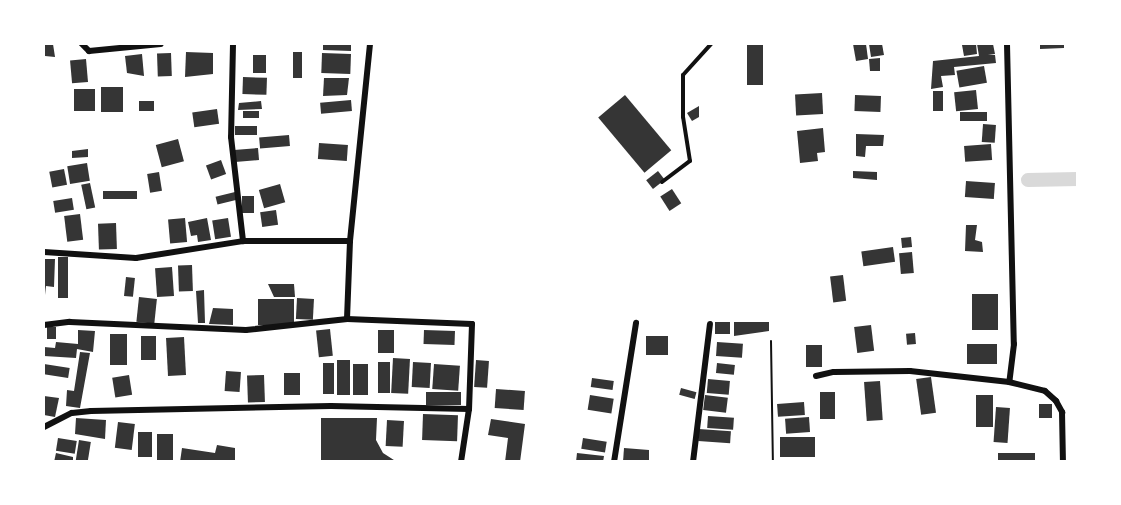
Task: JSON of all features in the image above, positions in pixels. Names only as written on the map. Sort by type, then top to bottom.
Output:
[{"type":"street","points":[[82,44],[89,51],[161,44]]},
{"type":"street","points":[[233,44],[231,137],[243,242]]},
{"type":"street","points":[[348,320],[350,241],[370,44]]},
{"type":"street","points":[[1007,44],[1014,344],[1009,382]]},
{"type":"street","points":[[44,252],[136,258],[243,242],[350,241]]},
{"type":"street","points":[[44,325],[70,322],[246,330],[348,320],[472,324],[469,409],[461,462]]},
{"type":"street","points":[[614,462],[636,323]]},
{"type":"street","points":[[693,462],[710,324]]},
{"type":"street","points":[[816,376],[834,372],[910,371],[1009,382],[1045,391],[1056,401],[1062,412],[1063,462]]},
{"type":"street","points":[[44,427],[72,413],[91,411],[331,406],[469,409]]},
{"type":"lane","points":[[662,182],[690,161],[683,117],[683,75],[711,44]]},
{"type":"path","points":[[771,341],[773,462]]},
{"type":"building","points":[[44,44],[53,44],[55,57],[45,56]]},
{"type":"building","points":[[323,44],[351,44],[351,51],[323,50]]},
{"type":"building","points":[[747,44],[763,44],[763,85],[747,85]]},
{"type":"building","points":[[853,44],[866,44],[868,59],[856,61]]},
{"type":"building","points":[[869,44],[882,44],[884,55],[871,57]]},
{"type":"building","points":[[976,44],[977,54],[964,56],[962,45]]},
{"type":"building","points":[[977,44],[993,44],[995,54],[988,55],[995,55],[996,63],[954,67],[955,75],[941,76],[943,87],[931,89],[933,61],[979,56]]},
{"type":"building","points":[[1040,44],[1064,44],[1064,48],[1040,49]]},
{"type":"building","points":[[186,52],[213,53],[213,74],[185,77]]},
{"type":"building","points":[[293,52],[302,52],[302,78],[293,78]]},
{"type":"building","points":[[157,53],[171,53],[172,76],[158,76]]},
{"type":"building","points":[[322,53],[351,54],[350,74],[321,73]]},
{"type":"building","points":[[142,54],[144,76],[127,73],[125,56]]},
{"type":"building","points":[[253,55],[266,55],[266,73],[253,73]]},
{"type":"building","points":[[880,58],[880,71],[870,71],[869,59]]},
{"type":"building","points":[[86,59],[88,82],[72,83],[70,60]]},
{"type":"building","points":[[984,66],[987,83],[959,88],[956,71]]},
{"type":"building","points":[[243,77],[267,78],[266,95],[242,94]]},
{"type":"building","points":[[324,78],[349,78],[347,95],[323,96]]},
{"type":"building","points":[[101,87],[123,87],[123,112],[101,112]]},
{"type":"building","points":[[74,89],[95,89],[95,111],[74,111]]},
{"type":"building","points":[[976,90],[978,109],[956,111],[954,92]]},
{"type":"building","points":[[933,91],[943,91],[943,111],[933,111]]},
{"type":"building","points":[[822,93],[823,114],[796,115],[795,94]]},
{"type":"building","points":[[625,95],[671,150],[644,173],[598,117]]},
{"type":"building","points":[[855,95],[881,96],[880,112],[854,111]]},
{"type":"building","points":[[351,100],[352,111],[321,114],[320,103]]},
{"type":"building","points":[[139,101],[154,101],[154,111],[139,111]]},
{"type":"building","points":[[261,101],[262,109],[238,110],[239,103]]},
{"type":"building","points":[[699,106],[699,117],[692,121],[687,113]]},
{"type":"building","points":[[217,109],[219,124],[194,127],[192,112]]},
{"type":"building","points":[[243,111],[259,111],[259,118],[243,118]]},
{"type":"building","points":[[960,112],[987,112],[987,121],[960,121]]},
{"type":"building","points":[[983,124],[996,125],[995,143],[982,142]]},
{"type":"building","points":[[235,126],[257,126],[257,135],[235,135]]},
{"type":"building","points":[[823,128],[825,152],[817,153],[818,161],[800,163],[797,131]]},
{"type":"building","points":[[856,134],[884,135],[883,146],[866,146],[865,157],[856,156]]},
{"type":"building","points":[[289,135],[290,146],[260,149],[259,138]]},
{"type":"building","points":[[178,139],[184,161],[162,167],[156,145]]},
{"type":"building","points":[[319,143],[348,145],[347,161],[318,159]]},
{"type":"building","points":[[991,144],[992,160],[965,162],[964,146]]},
{"type":"building","points":[[258,148],[259,160],[235,162],[234,150]]},
{"type":"building","points":[[88,149],[88,157],[72,158],[72,151]]},
{"type":"building","points":[[221,160],[226,174],[211,180],[206,165]]},
{"type":"building","points":[[87,163],[90,181],[70,184],[67,166]]},
{"type":"building","points":[[64,169],[67,185],[52,188],[49,172]]},
{"type":"building","points":[[658,171],[665,180],[653,189],[646,180]]},
{"type":"building","points":[[853,171],[877,172],[877,180],[853,178]]},
{"type":"building","points":[[159,172],[162,191],[150,193],[147,174]]},
{"type":"building","points":[[966,181],[995,183],[994,199],[965,197]]},
{"type":"building","points":[[90,183],[95,207],[86,209],[81,185]]},
{"type":"building","points":[[280,184],[285,202],[264,208],[259,190]]},
{"type":"building","points":[[672,189],[681,203],[670,211],[660,197]]},
{"type":"building","points":[[103,191],[137,191],[137,199],[103,199]]},
{"type":"building","points":[[235,192],[237,200],[218,205],[216,197]]},
{"type":"building","points":[[242,196],[254,196],[254,213],[242,213]]},
{"type":"building","points":[[72,198],[74,210],[55,213],[53,201]]},
{"type":"building","points":[[276,210],[278,225],[262,227],[260,212]]},
{"type":"building","points":[[80,214],[83,240],[67,242],[64,216]]},
{"type":"building","points":[[185,218],[187,242],[170,243],[168,219]]},
{"type":"building","points":[[207,218],[211,240],[198,242],[197,235],[191,236],[188,222]]},
{"type":"building","points":[[228,218],[231,237],[215,239],[212,221]]},
{"type":"building","points":[[116,223],[117,249],[99,250],[98,224]]},
{"type":"building","points":[[966,225],[977,225],[975,240],[982,242],[983,252],[965,251]]},
{"type":"building","points":[[911,237],[912,247],[902,248],[901,238]]},
{"type":"building","points":[[893,247],[895,262],[863,266],[861,251]]},
{"type":"building","points":[[912,252],[914,273],[901,274],[899,253]]},
{"type":"building","points":[[58,257],[68,257],[68,298],[58,298]]},
{"type":"building","points":[[44,259],[55,259],[54,287],[46,286],[45,295]]},
{"type":"building","points":[[178,265],[192,265],[193,291],[179,291]]},
{"type":"building","points":[[172,267],[174,296],[157,297],[155,268]]},
{"type":"building","points":[[843,275],[846,301],[833,302],[830,277]]},
{"type":"building","points":[[126,277],[135,278],[133,297],[124,296]]},
{"type":"building","points":[[268,284],[294,284],[295,297],[274,297]]},
{"type":"building","points":[[204,290],[205,323],[198,323],[196,291]]},
{"type":"building","points":[[972,294],[998,294],[998,330],[972,330]]},
{"type":"building","points":[[139,297],[157,299],[154,324],[136,322]]},
{"type":"building","points":[[297,298],[314,299],[313,320],[296,319]]},
{"type":"building","points":[[258,299],[294,299],[294,325],[258,325]]},
{"type":"building","points":[[213,308],[233,309],[233,325],[209,324]]},
{"type":"building","points":[[715,322],[730,322],[730,334],[715,334]]},
{"type":"building","points":[[734,322],[769,322],[769,331],[734,336]]},
{"type":"building","points":[[871,325],[874,351],[857,353],[854,327]]},
{"type":"building","points":[[47,327],[56,327],[56,339],[47,339]]},
{"type":"building","points":[[330,329],[333,356],[319,357],[316,330]]},
{"type":"building","points":[[78,330],[95,331],[93,352],[77,349],[76,358],[44,356],[44,347],[55,348],[56,342],[78,344]]},
{"type":"building","points":[[378,330],[394,330],[394,353],[378,353]]},
{"type":"building","points":[[424,330],[455,331],[454,345],[424,344]]},
{"type":"building","points":[[915,333],[916,344],[907,345],[906,334]]},
{"type":"building","points":[[110,334],[127,334],[127,365],[110,365]]},
{"type":"building","points":[[141,336],[156,336],[156,360],[141,360]]},
{"type":"building","points":[[646,336],[668,336],[668,355],[646,355]]},
{"type":"building","points":[[184,337],[186,375],[168,376],[166,338]]},
{"type":"building","points":[[717,342],[743,344],[742,358],[716,356]]},
{"type":"building","points":[[967,344],[997,344],[997,364],[967,364]]},
{"type":"building","points":[[806,345],[822,345],[822,367],[806,367]]},
{"type":"building","points":[[80,352],[90,353],[80,408],[66,406],[67,390],[74,391]]},
{"type":"building","points":[[393,358],[410,359],[408,394],[391,393]]},
{"type":"building","points":[[337,360],[350,360],[350,395],[337,395]]},
{"type":"building","points":[[476,360],[489,361],[487,388],[474,387]]},
{"type":"building","points":[[378,362],[390,362],[390,393],[378,393]]},
{"type":"building","points":[[413,362],[431,363],[430,388],[412,387]]},
{"type":"building","points":[[323,363],[334,363],[334,394],[323,394]]},
{"type":"building","points":[[717,363],[735,365],[734,375],[716,373]]},
{"type":"building","points":[[44,364],[70,368],[68,378],[44,374]]},
{"type":"building","points":[[353,364],[368,364],[368,395],[353,395]]},
{"type":"building","points":[[434,364],[460,366],[458,391],[432,389]]},
{"type":"building","points":[[226,371],[241,372],[240,392],[225,391]]},
{"type":"building","points":[[284,373],[300,373],[300,395],[284,395]]},
{"type":"building","points":[[129,375],[132,395],[115,397],[112,378]]},
{"type":"building","points":[[264,375],[265,402],[248,403],[247,376]]},
{"type":"building","points":[[931,377],[936,413],[921,415],[916,379]]},
{"type":"building","points":[[592,378],[614,381],[613,390],[591,387]]},
{"type":"building","points":[[708,379],[730,381],[729,395],[707,393]]},
{"type":"building","points":[[880,381],[883,420],[867,421],[864,382]]},
{"type":"building","points":[[681,388],[696,392],[695,399],[679,395]]},
{"type":"building","points":[[496,389],[525,391],[524,410],[495,408]]},
{"type":"building","points":[[426,392],[461,392],[461,405],[426,405]]},
{"type":"building","points":[[820,392],[835,392],[835,419],[820,419]]},
{"type":"building","points":[[590,395],[614,399],[611,414],[588,410]]},
{"type":"building","points":[[705,395],[728,398],[726,413],[703,410]]},
{"type":"building","points":[[976,395],[993,395],[993,427],[976,427]]},
{"type":"building","points":[[44,396],[59,398],[55,417],[44,415]]},
{"type":"building","points":[[804,402],[805,415],[778,417],[777,404]]},
{"type":"building","points":[[1039,404],[1052,404],[1052,418],[1039,418]]},
{"type":"building","points":[[996,407],[1010,408],[1008,443],[994,442]]},
{"type":"building","points":[[423,414],[458,415],[457,441],[422,440]]},
{"type":"building","points":[[708,416],[734,418],[733,430],[707,428]]},
{"type":"building","points":[[809,417],[810,432],[786,434],[785,419]]},
{"type":"building","points":[[76,418],[106,420],[105,439],[75,434]]},
{"type":"building","points":[[321,418],[377,418],[376,440],[383,453],[397,462],[321,461]]},
{"type":"building","points":[[491,419],[525,424],[520,462],[505,462],[508,438],[488,435]]},
{"type":"building","points":[[387,420],[404,421],[403,447],[386,446]]},
{"type":"building","points":[[118,422],[135,424],[132,450],[115,448]]},
{"type":"building","points":[[699,429],[731,431],[730,443],[698,441]]},
{"type":"building","points":[[138,432],[152,432],[152,457],[138,457]]},
{"type":"building","points":[[157,434],[173,434],[173,462],[157,462]]},
{"type":"building","points":[[780,437],[815,437],[815,457],[780,457]]},
{"type":"building","points":[[58,438],[77,441],[75,454],[56,451]]},
{"type":"building","points":[[583,438],[607,442],[605,453],[581,449]]},
{"type":"building","points":[[79,440],[91,442],[88,462],[76,461]]},
{"type":"building","points":[[217,445],[235,448],[235,462],[180,462],[182,448],[215,453]]},
{"type":"building","points":[[624,448],[649,450],[649,462],[623,462]]},
{"type":"building","points":[[56,453],[73,457],[73,462],[54,462]]},
{"type":"building","points":[[577,453],[604,456],[603,462],[576,462]]},
{"type":"building","points":[[998,453],[1035,453],[1035,462],[998,462]]},
{"type":"waterway","points":[[1028,180],[1078,179]]}]
